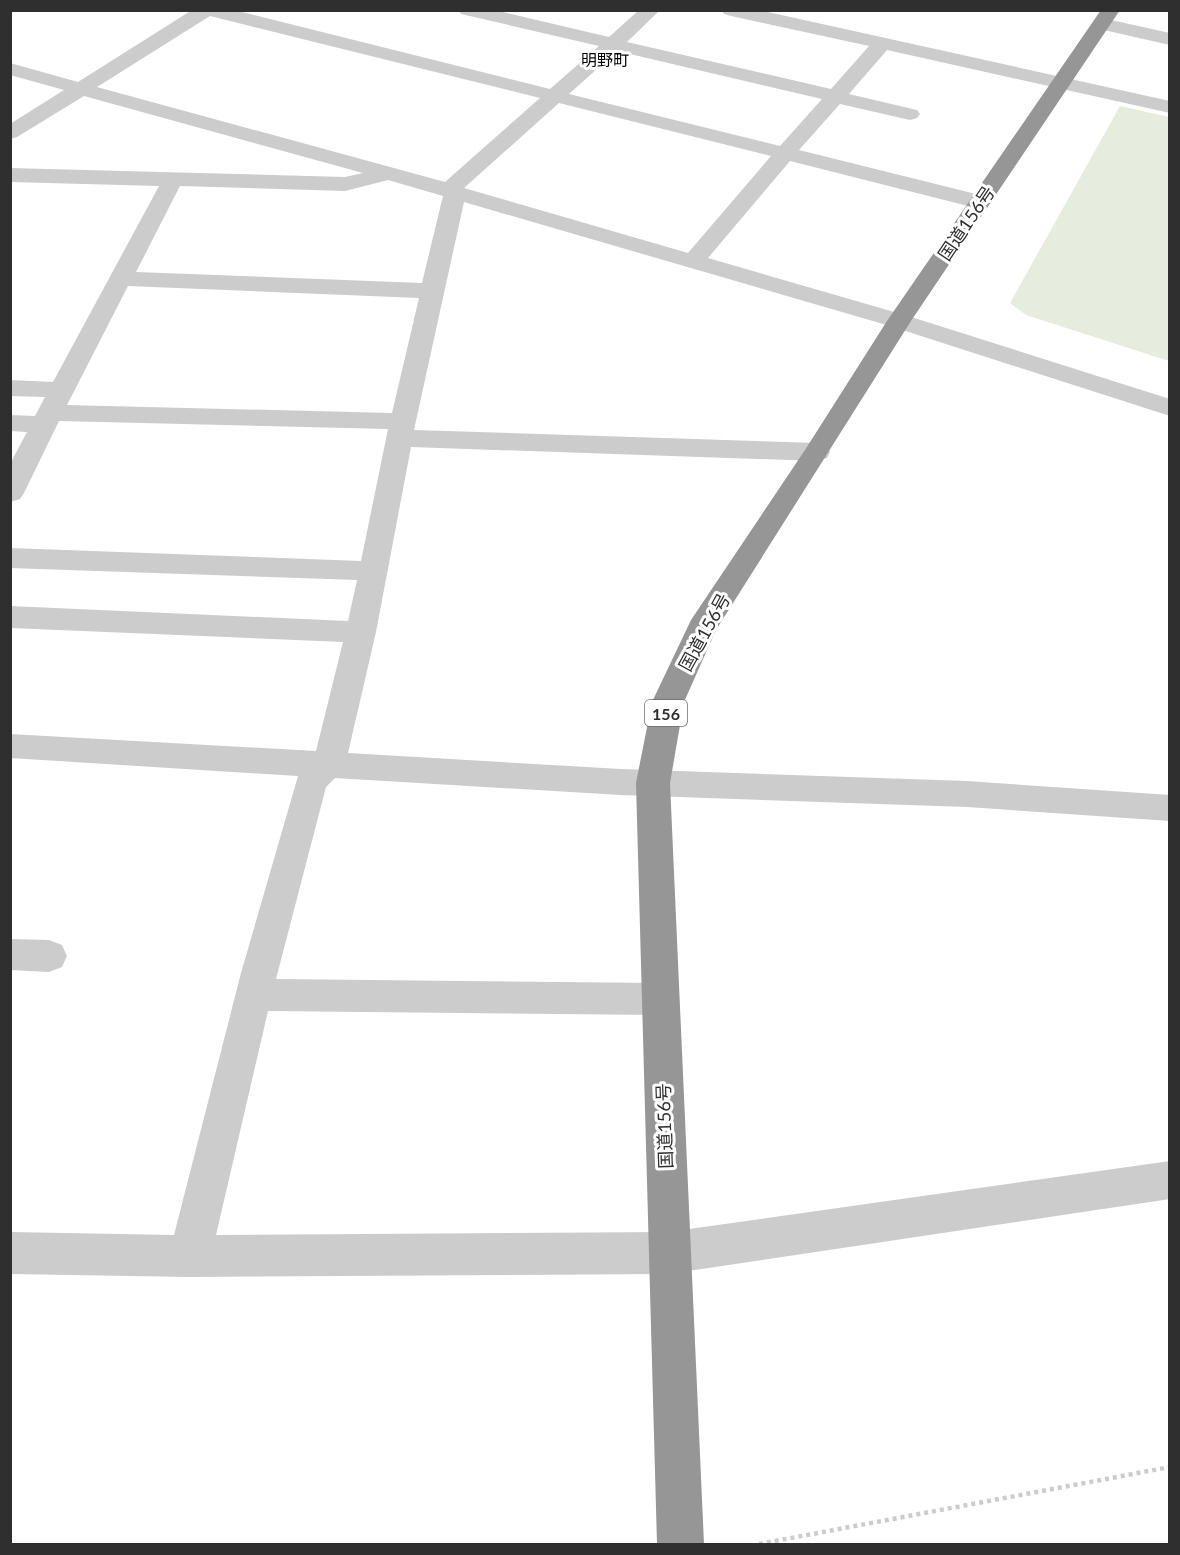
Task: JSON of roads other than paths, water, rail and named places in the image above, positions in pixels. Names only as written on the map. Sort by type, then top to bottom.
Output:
[{"type":"highway","name":"国道156号","points":[[680,1545],[652,783],[668,702],[702,628],[899,321],[1106,17]]},
{"type":"street","points":[[10,133],[208,10],[980,202]]},
{"type":"street","points":[[468,10],[910,114]]},
{"type":"street","points":[[190,1256],[254,995],[310,782],[329,763],[362,632],[451,192],[651,10]]},
{"type":"street","points":[[731,10],[1170,106]]},
{"type":"street","points":[[1106,17],[1170,39]]},
{"type":"street","points":[[693,262],[784,154],[882,44]]},
{"type":"street","points":[[10,69],[388,173],[899,321],[1170,408]]},
{"type":"street","points":[[10,175],[345,184],[388,173]]},
{"type":"street","points":[[10,493],[173,179]]},
{"type":"street","points":[[120,279],[432,291]]},
{"type":"street","points":[[10,388],[52,409]]},
{"type":"street","points":[[10,423],[52,409],[817,452]]},
{"type":"street","points":[[10,558],[374,572]]},
{"type":"street","points":[[10,617],[362,632]]},
{"type":"street","points":[[10,746],[652,783],[967,794],[1170,808]]},
{"type":"street","points":[[10,954],[49,956]]},
{"type":"street","points":[[254,995],[659,999]]},
{"type":"street","points":[[10,1253],[190,1256],[668,1253],[1170,1180]]},
{"type":"district","name":"明野町","points":[[605,59]]}]
